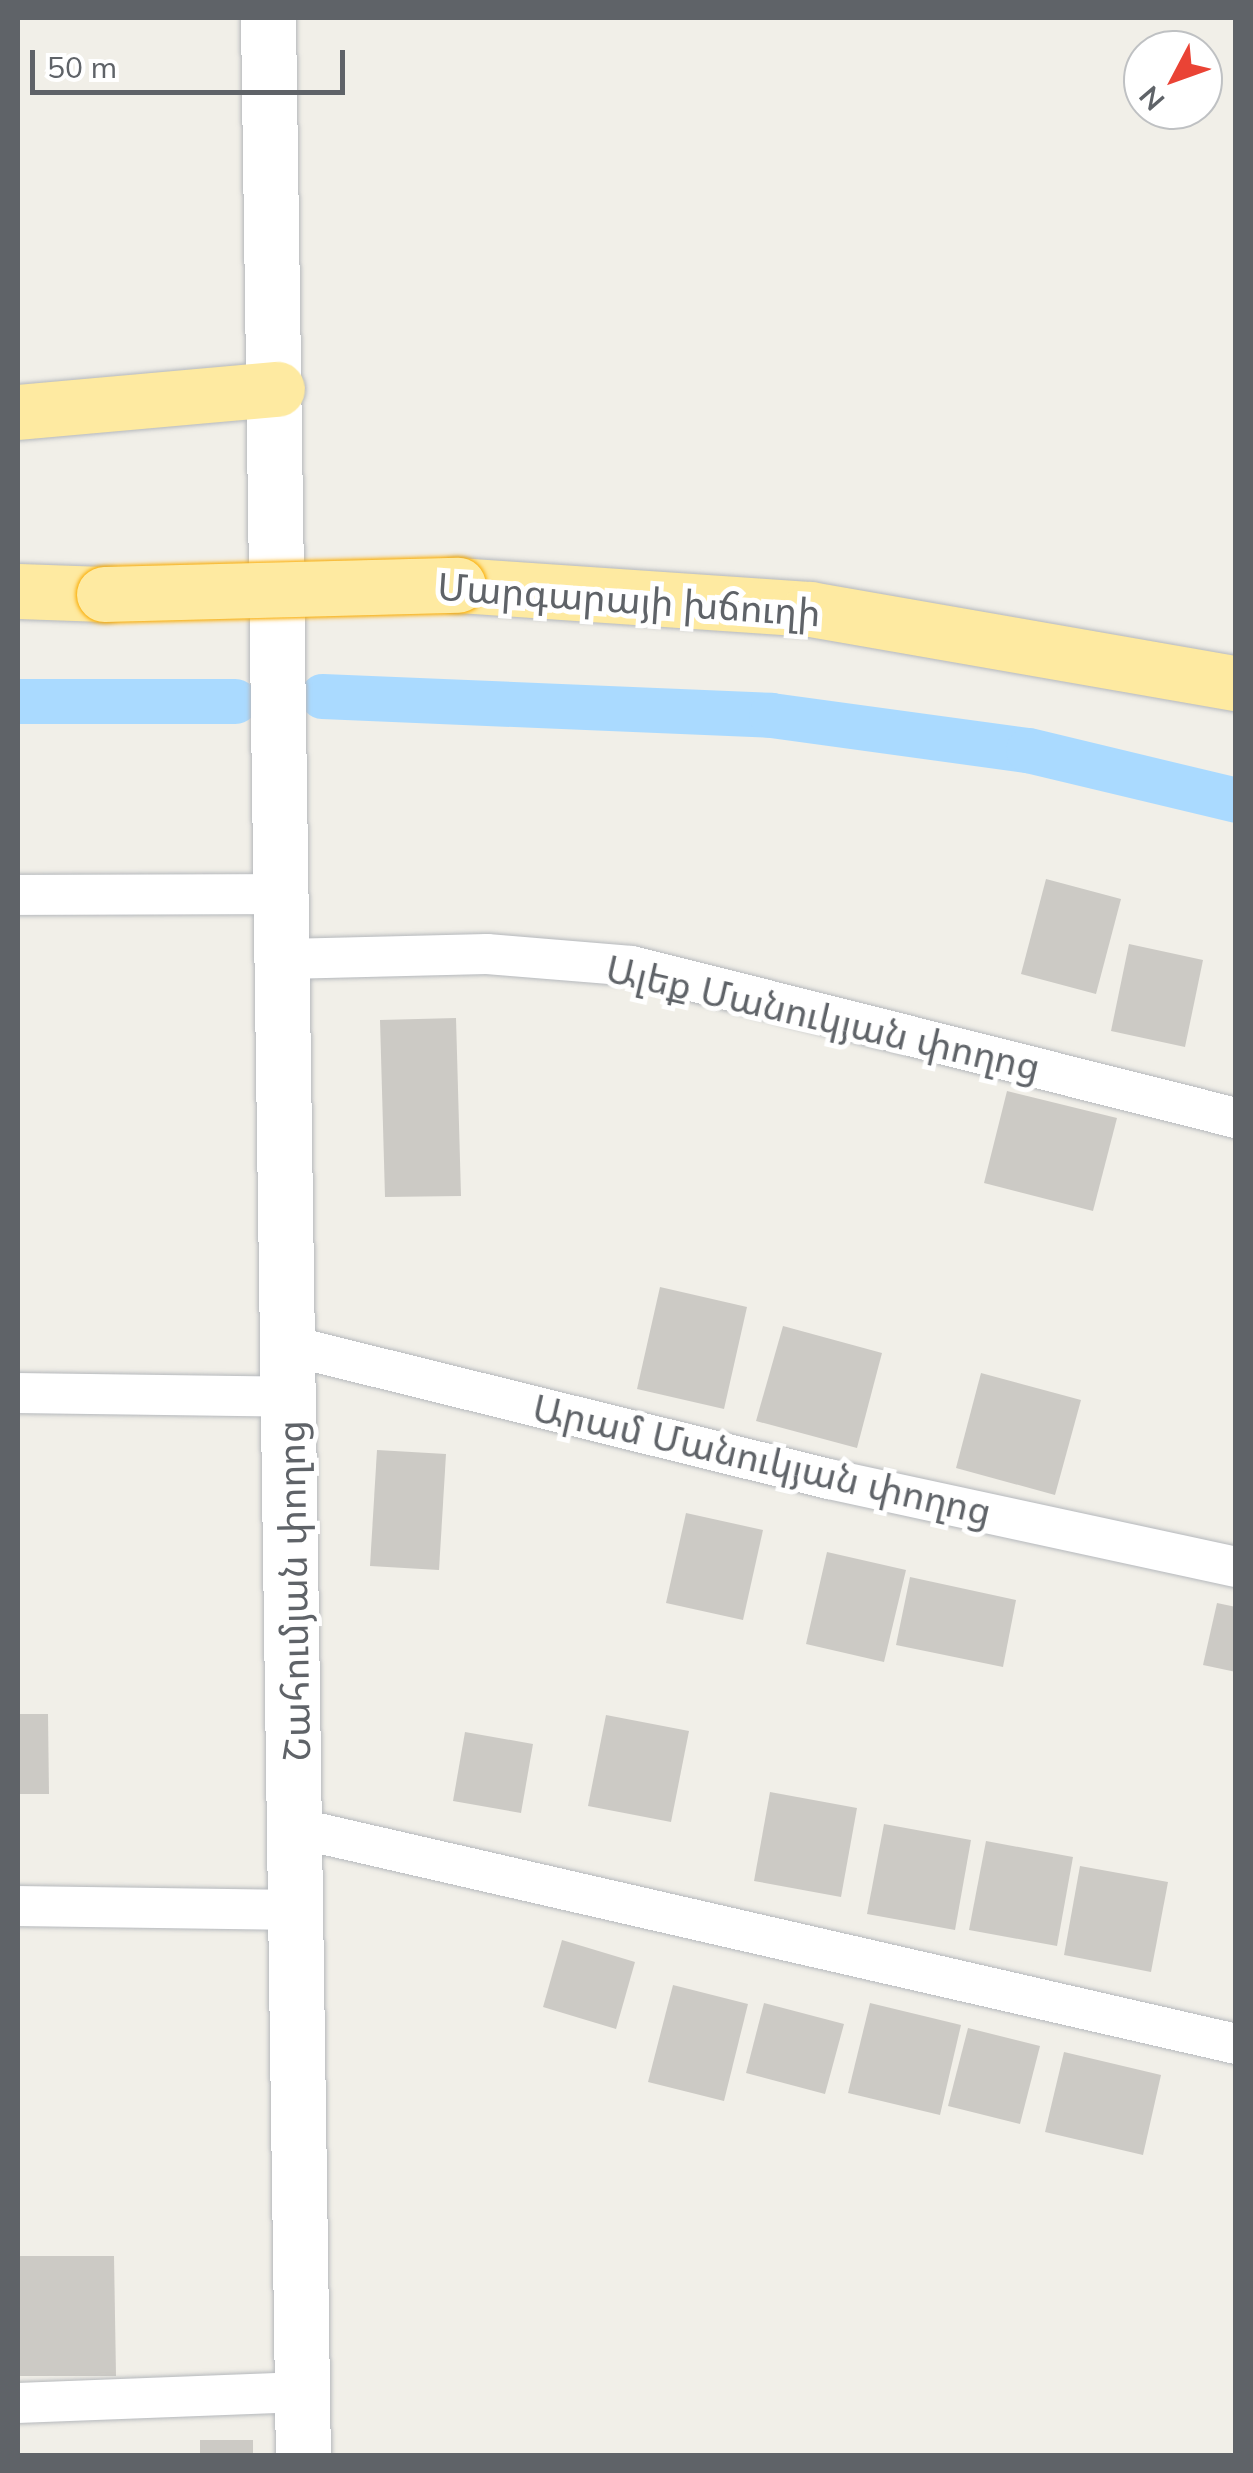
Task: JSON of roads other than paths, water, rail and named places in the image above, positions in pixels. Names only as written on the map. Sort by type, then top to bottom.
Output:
[{"type":"highway","points":[[18,412],[277,390]]},
{"type":"highway","name":"Մարգարայի խճուղի","points":[[18,591],[104,594],[458,584],[810,609],[1236,683]]},
{"type":"main road","name":"Շահումյան փողոց","points":[[268,18],[277,390],[303,2456]]},
{"type":"street","points":[[18,895],[284,894]]},
{"type":"street","name":"Ալեք Մանուկյան փողոց","points":[[285,960],[487,954],[632,966],[1236,1118]]},
{"type":"street","name":"Արամ Մանուկյան փողոց","points":[[18,1393],[291,1371],[829,1479],[1236,1567]]},
{"type":"street","points":[[296,1828],[1236,2044]]},
{"type":"street","points":[[18,1906],[297,1910]]},
{"type":"street","points":[[18,2402],[302,2392]]},
{"type":"waterway","points":[[322,696],[771,715],[1028,750],[1236,800]]},
{"type":"waterway","points":[[18,701],[235,701]]}]
